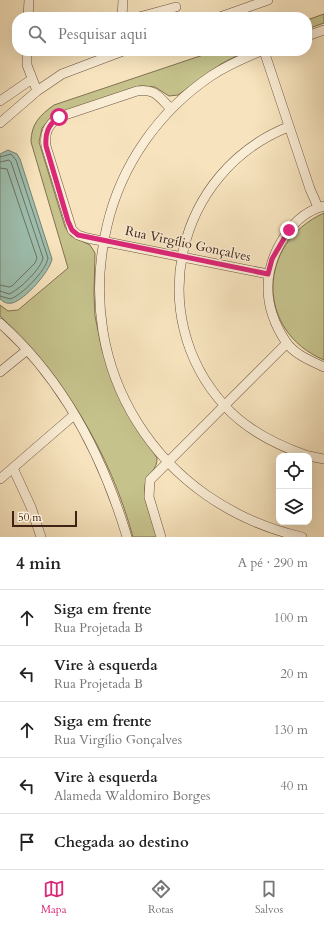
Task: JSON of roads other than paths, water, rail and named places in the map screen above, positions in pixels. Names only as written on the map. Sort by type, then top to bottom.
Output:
[{"type":"street","points":[[28,12],[29,0]]},
{"type":"street","points":[[122,12],[123,0]]},
{"type":"street","points":[[234,12],[268,0]]},
{"type":"street","points":[[158,12],[176,7]]},
{"type":"street","points":[[312,34],[324,30]]},
{"type":"street","points":[[27,56],[27,65],[37,91]]},
{"type":"street","points":[[0,123],[37,91],[62,74],[109,56]]},
{"type":"street","points":[[250,56],[237,61],[212,76],[171,109],[153,129],[135,155],[120,183],[111,209],[104,240],[99,267],[99,298],[102,330],[109,361],[131,412],[146,436],[166,461],[194,486],[222,506],[250,521],[283,533],[302,537]]},
{"type":"street","points":[[264,56],[288,127],[321,207],[302,216],[289,230],[272,259],[268,274],[267,292],[275,323],[287,343],[306,359],[324,366]]},
{"type":"street","points":[[0,101],[32,79]]},
{"type":"street","name":"Rua Virgílio Gonçalves","points":[[171,109],[154,92],[146,90],[137,91],[59,117],[52,122],[47,129],[45,138],[46,146],[72,230],[78,235],[268,274]]},
{"type":"street","points":[[288,127],[272,133],[233,160],[215,180],[198,206],[187,233],[183,256],[180,305],[184,332],[196,363],[205,380],[224,405],[242,422],[261,435],[283,447],[300,453]]},
{"type":"street","points":[[0,323],[27,350],[74,415],[103,468],[115,496],[128,537]]},
{"type":"street","points":[[161,537],[149,497],[148,487],[150,480],[166,461],[287,343]]},
{"type":"street","points":[[0,372],[27,350]]},
{"type":"street","points":[[0,479],[74,415]]},
{"type":"street","points":[[312,456],[324,458]]},
{"type":"street","points":[[13,468],[31,507],[41,537]]},
{"type":"water","points":[[8,150],[17,154],[20,159],[52,259],[47,271],[30,291],[12,303],[5,302],[0,299],[0,154]]}]
